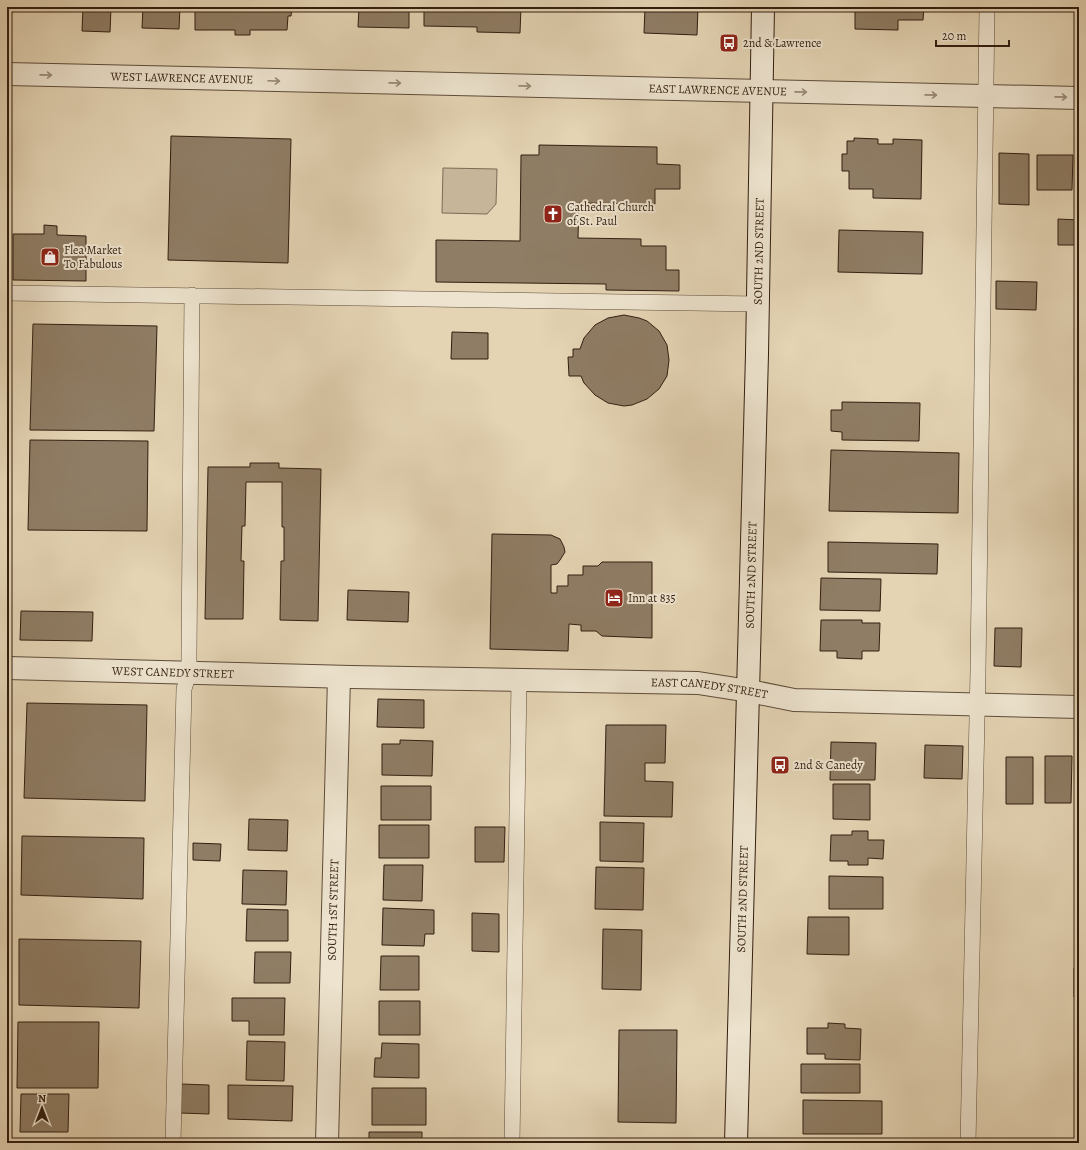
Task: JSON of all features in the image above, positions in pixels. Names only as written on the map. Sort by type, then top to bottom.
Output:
[{"type":"street","name":"SOUTH 2ND STREET","points":[[736,1143],[749,691],[763,7]]},
{"type":"street","name":"WEST LAWRENCE AVENUE","points":[[7,74],[356,83]]},
{"type":"street","name":"EAST LAWRENCE AVENUE","points":[[356,83],[1079,98]]},
{"type":"street","name":"WEST CANEDY STREET","points":[[7,668],[339,676]]},
{"type":"street","name":"EAST CANEDY STREET","points":[[339,676],[698,683],[794,700],[1079,707]]},
{"type":"street","name":"SOUTH 1ST STREET","points":[[327,1143],[339,676]]},
{"type":"lane","points":[[968,1143],[977,704],[987,7]]},
{"type":"lane","points":[[7,293],[758,304]]},
{"type":"lane","points":[[173,1143],[184,696],[188,673],[192,296]]},
{"type":"lane","points":[[512,1143],[519,680]]},
{"type":"shaded area","points":[[443,168],[497,169],[496,204],[487,214],[442,213]]},
{"type":"building","points":[[83,7],[111,7],[110,32],[82,31]]},
{"type":"building","points":[[143,7],[180,7],[179,29],[142,28]]},
{"type":"building","points":[[195,7],[292,7],[291,16],[288,16],[287,30],[250,30],[250,35],[235,35],[235,30],[195,30]]},
{"type":"building","points":[[359,7],[409,7],[409,28],[358,27]]},
{"type":"building","points":[[424,7],[521,7],[520,33],[477,32],[477,27],[424,26]]},
{"type":"building","points":[[645,7],[698,7],[697,35],[644,33]]},
{"type":"building","points":[[841,7],[924,7],[923,20],[898,20],[898,30],[855,29],[855,9],[841,9]]},
{"type":"building","points":[[171,136],[291,139],[288,263],[168,260]]},
{"type":"building","points":[[854,138],[878,139],[878,144],[893,144],[893,139],[922,140],[921,199],[873,198],[873,189],[849,189],[849,171],[842,171],[842,154],[847,154],[847,141],[854,141]]},
{"type":"building","points":[[539,145],[657,147],[657,164],[680,165],[680,189],[655,189],[655,204],[579,203],[578,238],[641,239],[641,246],[666,246],[666,270],[679,270],[679,291],[606,290],[606,284],[436,282],[436,240],[520,241],[521,155],[539,155]]},
{"type":"building","points":[[999,153],[1029,154],[1029,205],[999,204]]},
{"type":"building","points":[[1037,155],[1073,155],[1072,190],[1037,190]]},
{"type":"building","points":[[1058,219],[1079,220],[1079,245],[1058,245]]},
{"type":"building","points":[[44,225],[57,226],[57,235],[86,236],[86,281],[13,280],[13,234],[44,234]]},
{"type":"building","points":[[839,230],[923,232],[922,274],[838,272]]},
{"type":"building","points":[[996,281],[1037,282],[1036,310],[996,309]]},
{"type":"building","points":[[624,315],[647,321],[659,331],[667,345],[669,360],[667,376],[659,389],[647,399],[632,405],[624,406],[608,403],[595,395],[584,383],[581,376],[569,376],[568,357],[573,357],[573,349],[580,349],[584,338],[595,325],[608,318]]},
{"type":"building","points":[[33,324],[157,326],[154,431],[30,430]]},
{"type":"building","points":[[452,332],[488,333],[488,359],[451,359]]},
{"type":"building","points":[[842,402],[920,403],[919,441],[842,440],[842,432],[831,431],[831,410],[842,410]]},
{"type":"building","points":[[30,440],[148,441],[147,531],[28,530]]},
{"type":"building","points":[[831,450],[959,453],[958,513],[829,511]]},
{"type":"building","points":[[250,463],[279,463],[279,468],[321,469],[318,621],[280,620],[281,561],[284,561],[282,482],[246,482],[245,526],[242,526],[241,561],[244,561],[243,619],[205,619],[208,467],[250,467]]},
{"type":"building","points":[[492,534],[551,535],[560,539],[565,552],[557,564],[551,565],[551,593],[557,593],[557,586],[568,586],[568,575],[583,575],[583,566],[598,566],[602,562],[652,562],[652,638],[602,636],[596,631],[581,631],[581,625],[569,624],[568,651],[490,649]]},
{"type":"building","points":[[828,542],[938,544],[937,574],[828,572]]},
{"type":"building","points":[[821,578],[881,579],[880,611],[820,610]]},
{"type":"building","points":[[348,590],[409,592],[408,622],[347,620]]},
{"type":"building","points":[[21,611],[93,612],[92,641],[20,640]]},
{"type":"building","points":[[821,620],[862,620],[862,623],[880,623],[879,651],[862,651],[862,659],[837,658],[837,651],[820,651]]},
{"type":"building","points":[[995,628],[1022,628],[1021,667],[994,666]]},
{"type":"building","points":[[378,699],[424,700],[424,728],[377,727]]},
{"type":"building","points":[[27,703],[147,705],[145,801],[24,798]]},
{"type":"building","points":[[606,725],[666,725],[665,763],[645,763],[645,781],[673,782],[672,817],[604,816]]},
{"type":"building","points":[[400,740],[433,741],[432,776],[382,775],[382,744],[400,744]]},
{"type":"building","points":[[831,742],[876,743],[875,780],[830,780]]},
{"type":"building","points":[[925,745],[963,746],[962,779],[924,778]]},
{"type":"building","points":[[1045,756],[1072,756],[1071,803],[1045,803]]},
{"type":"building","points":[[1006,757],[1033,757],[1033,804],[1006,804]]},
{"type":"building","points":[[833,784],[870,784],[870,820],[833,819]]},
{"type":"building","points":[[381,786],[431,786],[431,820],[381,820]]},
{"type":"building","points":[[249,819],[288,820],[287,851],[248,850]]},
{"type":"building","points":[[600,822],[644,823],[643,862],[600,861]]},
{"type":"building","points":[[379,825],[429,825],[429,858],[379,858]]},
{"type":"building","points":[[475,827],[505,827],[504,862],[475,862]]},
{"type":"building","points":[[852,831],[868,831],[868,840],[884,840],[883,859],[868,858],[868,865],[848,865],[848,861],[830,861],[831,835],[852,835]]},
{"type":"building","points":[[22,836],[144,838],[143,899],[21,895]]},
{"type":"building","points":[[193,843],[221,844],[220,861],[193,860]]},
{"type":"building","points":[[384,865],[423,865],[422,901],[383,900]]},
{"type":"building","points":[[596,867],[644,868],[643,910],[595,909]]},
{"type":"building","points":[[243,870],[287,871],[286,905],[242,904]]},
{"type":"building","points":[[829,876],[883,877],[883,909],[829,909]]},
{"type":"building","points":[[383,908],[434,910],[434,934],[425,934],[424,946],[382,945]]},
{"type":"building","points":[[247,909],[288,910],[288,941],[246,941]]},
{"type":"building","points":[[472,913],[499,914],[499,952],[472,951]]},
{"type":"building","points":[[808,917],[849,917],[849,955],[807,954]]},
{"type":"building","points":[[603,929],[642,930],[641,990],[602,989]]},
{"type":"building","points":[[19,939],[141,941],[139,1008],[19,1005]]},
{"type":"building","points":[[255,952],[291,952],[290,983],[254,983]]},
{"type":"building","points":[[381,956],[419,956],[419,990],[380,990]]},
{"type":"building","points":[[1074,968],[1079,968],[1079,997],[1074,997]]},
{"type":"building","points":[[232,998],[285,998],[284,1035],[249,1035],[249,1021],[232,1021]]},
{"type":"building","points":[[379,1001],[420,1001],[420,1035],[379,1035]]},
{"type":"building","points":[[18,1022],[99,1022],[98,1088],[17,1088]]},
{"type":"building","points":[[828,1023],[845,1024],[845,1028],[861,1029],[860,1060],[825,1059],[825,1054],[807,1054],[807,1028],[828,1028]]},
{"type":"building","points":[[619,1030],[677,1030],[676,1123],[618,1122]]},
{"type":"building","points":[[247,1041],[285,1042],[284,1081],[246,1080]]},
{"type":"building","points":[[382,1043],[419,1044],[419,1078],[374,1077],[375,1058],[381,1058]]},
{"type":"building","points":[[801,1064],[860,1064],[860,1093],[801,1093]]},
{"type":"building","points":[[181,1084],[209,1085],[209,1114],[180,1113]]},
{"type":"building","points":[[228,1085],[293,1086],[292,1121],[228,1119]]},
{"type":"building","points":[[372,1088],[426,1088],[426,1125],[372,1125]]},
{"type":"building","points":[[21,1094],[69,1094],[68,1132],[20,1132]]},
{"type":"building","points":[[803,1100],[882,1101],[882,1134],[803,1134]]},
{"type":"building","points":[[369,1132],[422,1132],[422,1143],[369,1143]]},
{"type":"building","points":[[806,1139],[871,1140],[871,1143],[806,1143]]},
{"type":"building","points":[[17,1141],[52,1142],[52,1143],[17,1143]]},
{"type":"place","name":"2nd & Lawrence","points":[[729,43]]},
{"type":"place","name":"Cathedral Church of St. Paul","points":[[553,214]]},
{"type":"place","name":"Flea Market To Fabulous","points":[[50,257]]},
{"type":"place","name":"Inn at 835","points":[[614,598]]},
{"type":"place","name":"2nd & Canedy","points":[[780,765]]}]
